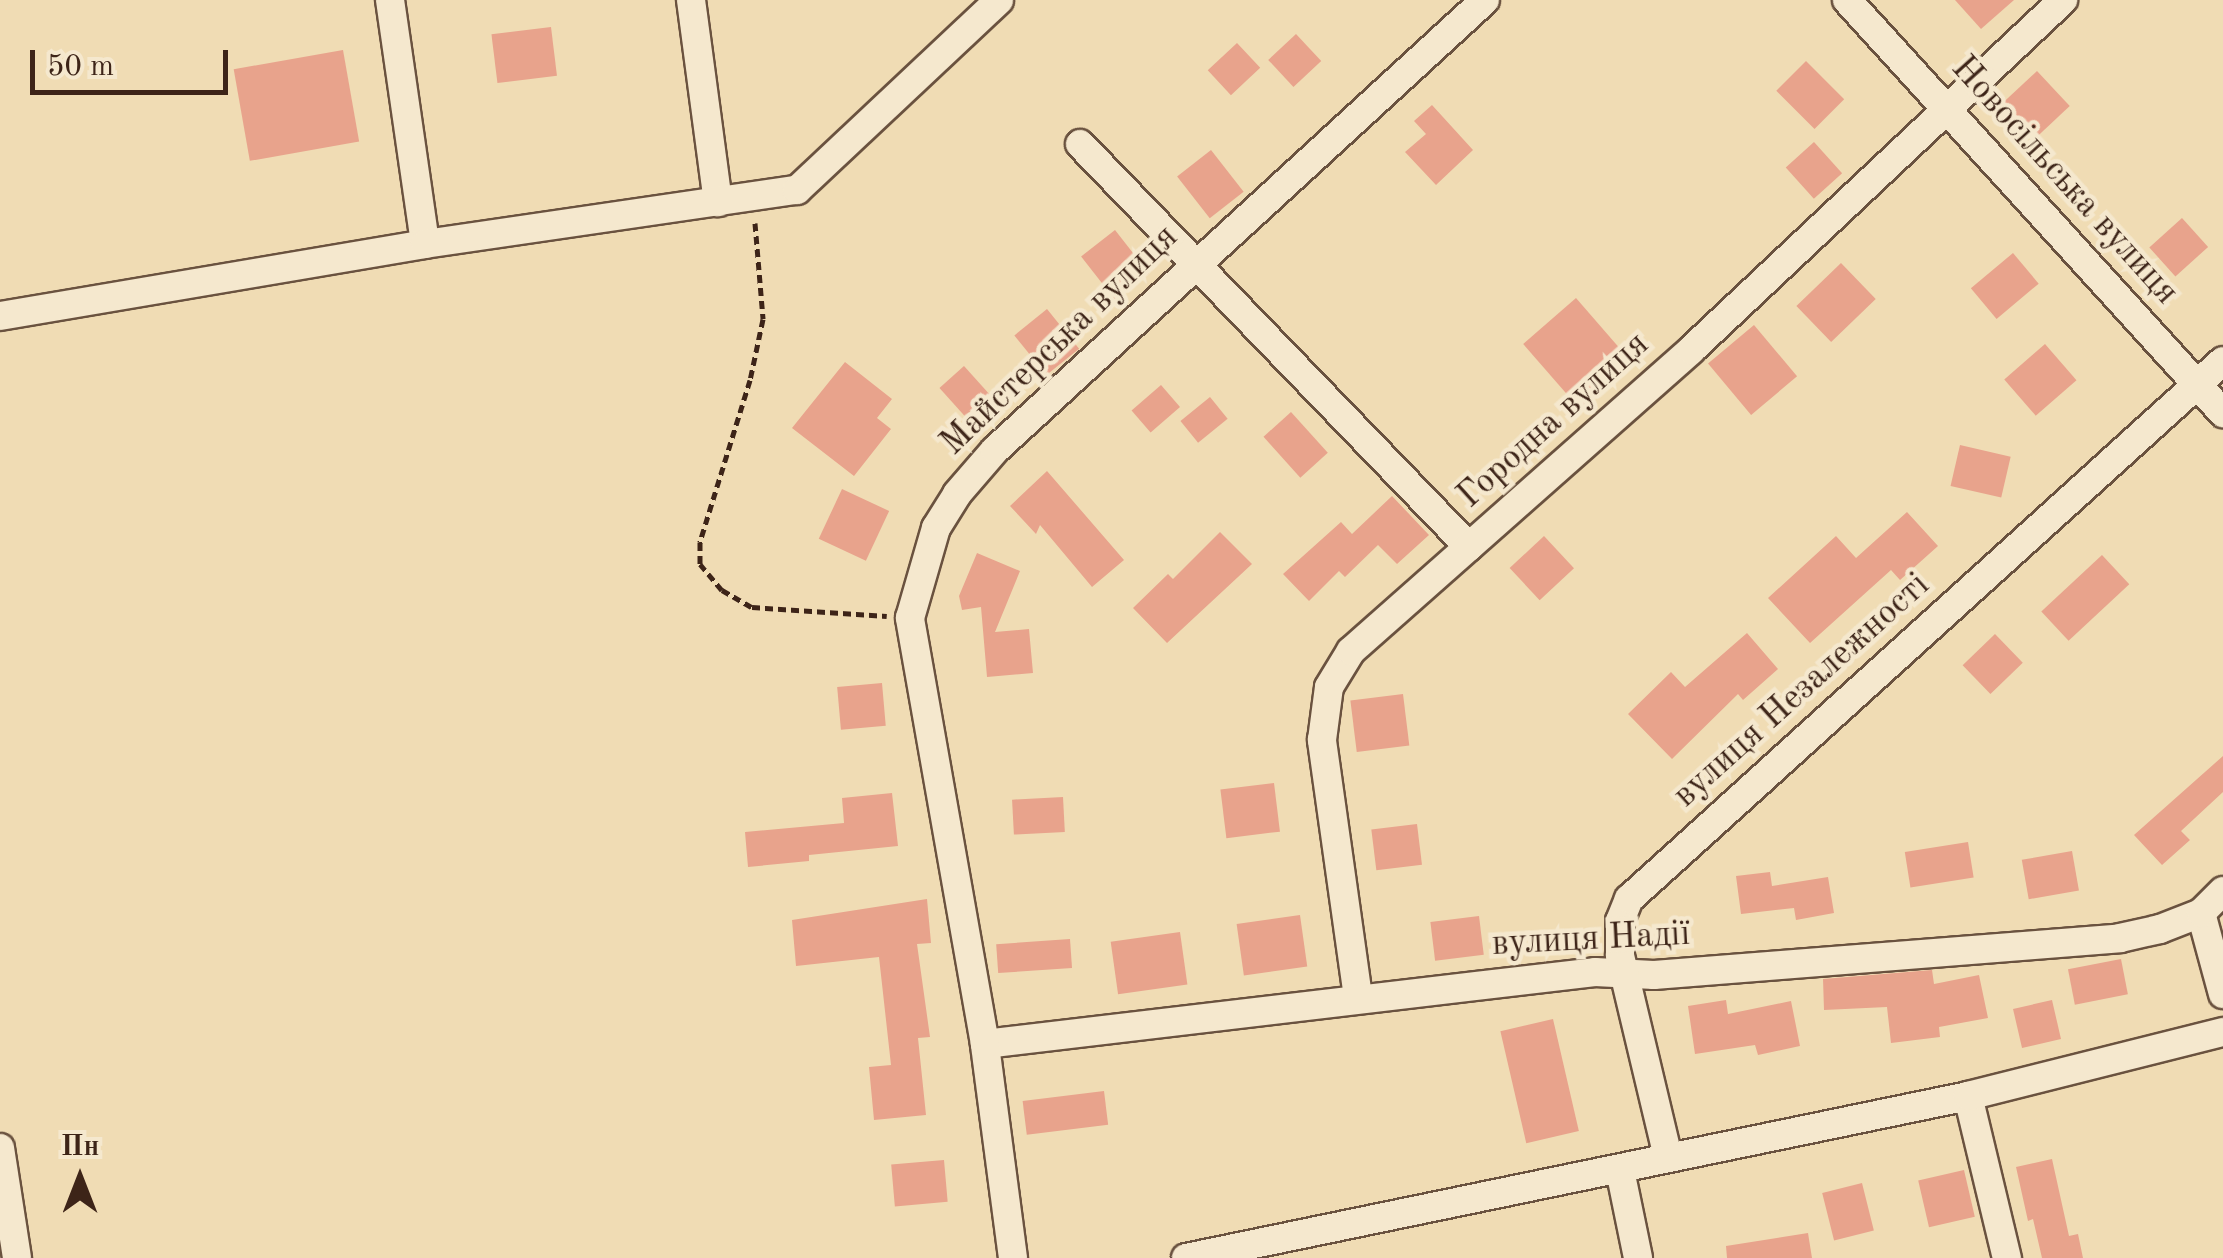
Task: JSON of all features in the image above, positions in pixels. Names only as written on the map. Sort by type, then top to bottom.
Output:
[{"type":"street","points":[[390,0],[425,244]]},
{"type":"street","points":[[691,0],[718,202]]},
{"type":"street","points":[[0,316],[425,244],[797,190],[999,0]]},
{"type":"street","name":"Майстерська вулиця","points":[[1014,1258],[985,1044],[910,618],[936,528],[957,494],[995,450],[1195,262],[1485,0]]},
{"type":"street","name":"Новосільська вулиця","points":[[1847,0],[1948,106],[2223,413]]},
{"type":"street","name":"Городна вулиця","points":[[1358,998],[1322,740],[1322,712],[1329,687],[1352,651],[1690,350],[2063,0]]},
{"type":"street","points":[[1080,144],[1469,547]]},
{"type":"street","name":"вулиця Незалежності","points":[[1668,1157],[1624,972],[1620,921],[1629,899],[2223,361]]},
{"type":"street","points":[[2223,891],[2200,913],[2223,994]]},
{"type":"street","name":"вулиця Надії","points":[[985,1044],[1358,998],[1624,972],[1654,976],[2120,938],[2160,929],[2200,913]]},
{"type":"street","points":[[1186,1258],[1266,1250],[1668,1157],[1968,1096],[2223,1032]]},
{"type":"street","points":[[1968,1096],[2007,1258]]},
{"type":"street","points":[[0,1148],[16,1258]]},
{"type":"street","points":[[1620,1170],[1638,1258]]},
{"type":"path","points":[[752,197],[762,319],[750,380],[700,542],[700,564],[722,590],[752,607],[910,618]]},
{"type":"building","points":[[1955,0],[2014,0],[1981,29]]},
{"type":"building","points":[[551,27],[557,76],[497,83],[491,34]]},
{"type":"building","points":[[1296,34],[1321,61],[1293,87],[1268,60]]},
{"type":"building","points":[[1237,43],[1260,68],[1231,95],[1208,70]]},
{"type":"building","points":[[343,50],[359,142],[250,161],[234,69]]},
{"type":"building","points":[[1806,61],[1844,99],[1814,129],[1776,91]]},
{"type":"building","points":[[2037,71],[2070,106],[2035,138],[2003,103]]},
{"type":"building","points":[[1432,105],[1473,150],[1436,185],[1405,152],[1426,134],[1414,121]]},
{"type":"building","points":[[1814,142],[1842,173],[1814,199],[1786,167]]},
{"type":"building","points":[[1211,150],[1244,192],[1210,218],[1177,176]]},
{"type":"building","points":[[2182,218],[2208,247],[2175,276],[2149,247]]},
{"type":"building","points":[[1115,230],[1149,273],[1115,300],[1081,256]]},
{"type":"building","points":[[2013,253],[2039,284],[1997,319],[1971,288]]},
{"type":"building","points":[[1841,263],[1876,299],[1831,342],[1796,306]]},
{"type":"building","points":[[1576,298],[1634,364],[1581,410],[1523,344]]},
{"type":"building","points":[[1047,309],[1079,349],[1046,375],[1014,335]]},
{"type":"building","points":[[1754,325],[1797,376],[1751,415],[1708,364]]},
{"type":"building","points":[[2045,344],[2076,380],[2036,416],[2004,379]]},
{"type":"building","points":[[845,362],[892,399],[877,418],[891,429],[854,476],[792,428]]},
{"type":"building","points":[[964,366],[989,394],[965,416],[939,388]]},
{"type":"building","points":[[1161,385],[1180,407],[1151,432],[1132,411]]},
{"type":"building","points":[[1210,397],[1228,419],[1198,443],[1180,421]]},
{"type":"building","points":[[1291,412],[1328,453],[1300,478],[1264,437]]},
{"type":"building","points":[[1960,445],[2011,457],[2001,498],[1951,486]]},
{"type":"building","points":[[1047,471],[1124,560],[1092,587],[1040,525],[1036,534],[1010,506]]},
{"type":"building","points":[[842,489],[889,511],[866,561],[819,539]]},
{"type":"building","points":[[1392,496],[1429,535],[1397,564],[1378,545],[1345,577],[1339,571],[1309,601],[1283,574],[1341,522],[1352,534]]},
{"type":"building","points":[[1907,512],[1938,546],[1900,580],[1891,570],[1810,643],[1768,598],[1836,536],[1856,558]]},
{"type":"building","points":[[1220,532],[1252,564],[1167,643],[1133,608],[1168,574],[1173,579]]},
{"type":"building","points":[[1544,536],[1574,568],[1540,600],[1510,568]]},
{"type":"building","points":[[977,553],[1020,571],[995,632],[1029,629],[1033,673],[987,677],[981,607],[962,610],[959,596]]},
{"type":"building","points":[[2102,555],[2129,584],[2069,641],[2041,612]]},
{"type":"building","points":[[1747,633],[1778,669],[1743,700],[1738,694],[1672,759],[1628,714],[1671,672],[1685,687]]},
{"type":"building","points":[[1995,634],[2023,663],[1990,694],[1963,665]]},
{"type":"building","points":[[882,683],[886,726],[841,730],[837,687]]},
{"type":"building","points":[[1403,694],[1409,746],[1357,752],[1350,700]]},
{"type":"building","points":[[2223,756],[2223,792],[2181,831],[2190,840],[2162,865],[2134,835]]},
{"type":"building","points":[[1274,783],[1280,832],[1226,838],[1220,790]]},
{"type":"building","points":[[892,793],[898,846],[809,855],[809,861],[748,867],[745,832],[844,823],[842,798]]},
{"type":"building","points":[[1063,797],[1065,832],[1014,835],[1012,800]]},
{"type":"building","points":[[1417,824],[1422,865],[1376,870],[1371,830]]},
{"type":"building","points":[[1968,842],[1974,878],[1910,888],[1905,852]]},
{"type":"building","points":[[2072,851],[2079,890],[2029,899],[2022,860]]},
{"type":"building","points":[[1770,872],[1772,886],[1828,877],[1834,913],[1796,920],[1794,908],[1741,914],[1736,876]]},
{"type":"building","points":[[927,899],[931,943],[917,944],[930,1037],[918,1038],[926,1115],[874,1120],[869,1067],[891,1065],[879,957],[796,966],[792,920]]},
{"type":"building","points":[[1300,915],[1307,966],[1244,975],[1237,924]]},
{"type":"building","points":[[1479,916],[1484,955],[1435,961],[1430,922]]},
{"type":"building","points":[[1180,932],[1187,984],[1118,994],[1111,942]]},
{"type":"building","points":[[1070,939],[1072,968],[998,973],[996,944]]},
{"type":"building","points":[[2121,959],[2128,994],[2075,1005],[2068,969]]},
{"type":"building","points":[[1932,970],[1934,984],[1979,975],[1988,1018],[1939,1027],[1940,1037],[1891,1043],[1887,1007],[1824,1010],[1823,979]]},
{"type":"building","points":[[1726,1000],[1728,1014],[1791,1001],[1800,1046],[1758,1055],[1755,1045],[1695,1054],[1688,1006]]},
{"type":"building","points":[[2052,1000],[2061,1039],[2022,1048],[2013,1009]]},
{"type":"building","points":[[1553,1019],[1579,1131],[1526,1143],[1500,1031]]},
{"type":"building","points":[[1104,1091],[1108,1125],[1027,1135],[1023,1101]]},
{"type":"building","points":[[2052,1159],[2069,1236],[2078,1234],[2083,1258],[2042,1258],[2033,1219],[2028,1221],[2016,1167]]},
{"type":"building","points":[[944,1160],[948,1202],[895,1206],[891,1165]]},
{"type":"building","points":[[1964,1170],[1975,1217],[1929,1227],[1918,1181]]},
{"type":"building","points":[[1862,1183],[1874,1231],[1834,1240],[1822,1193]]},
{"type":"building","points":[[1808,1233],[1812,1258],[1727,1258],[1726,1246]]}]
